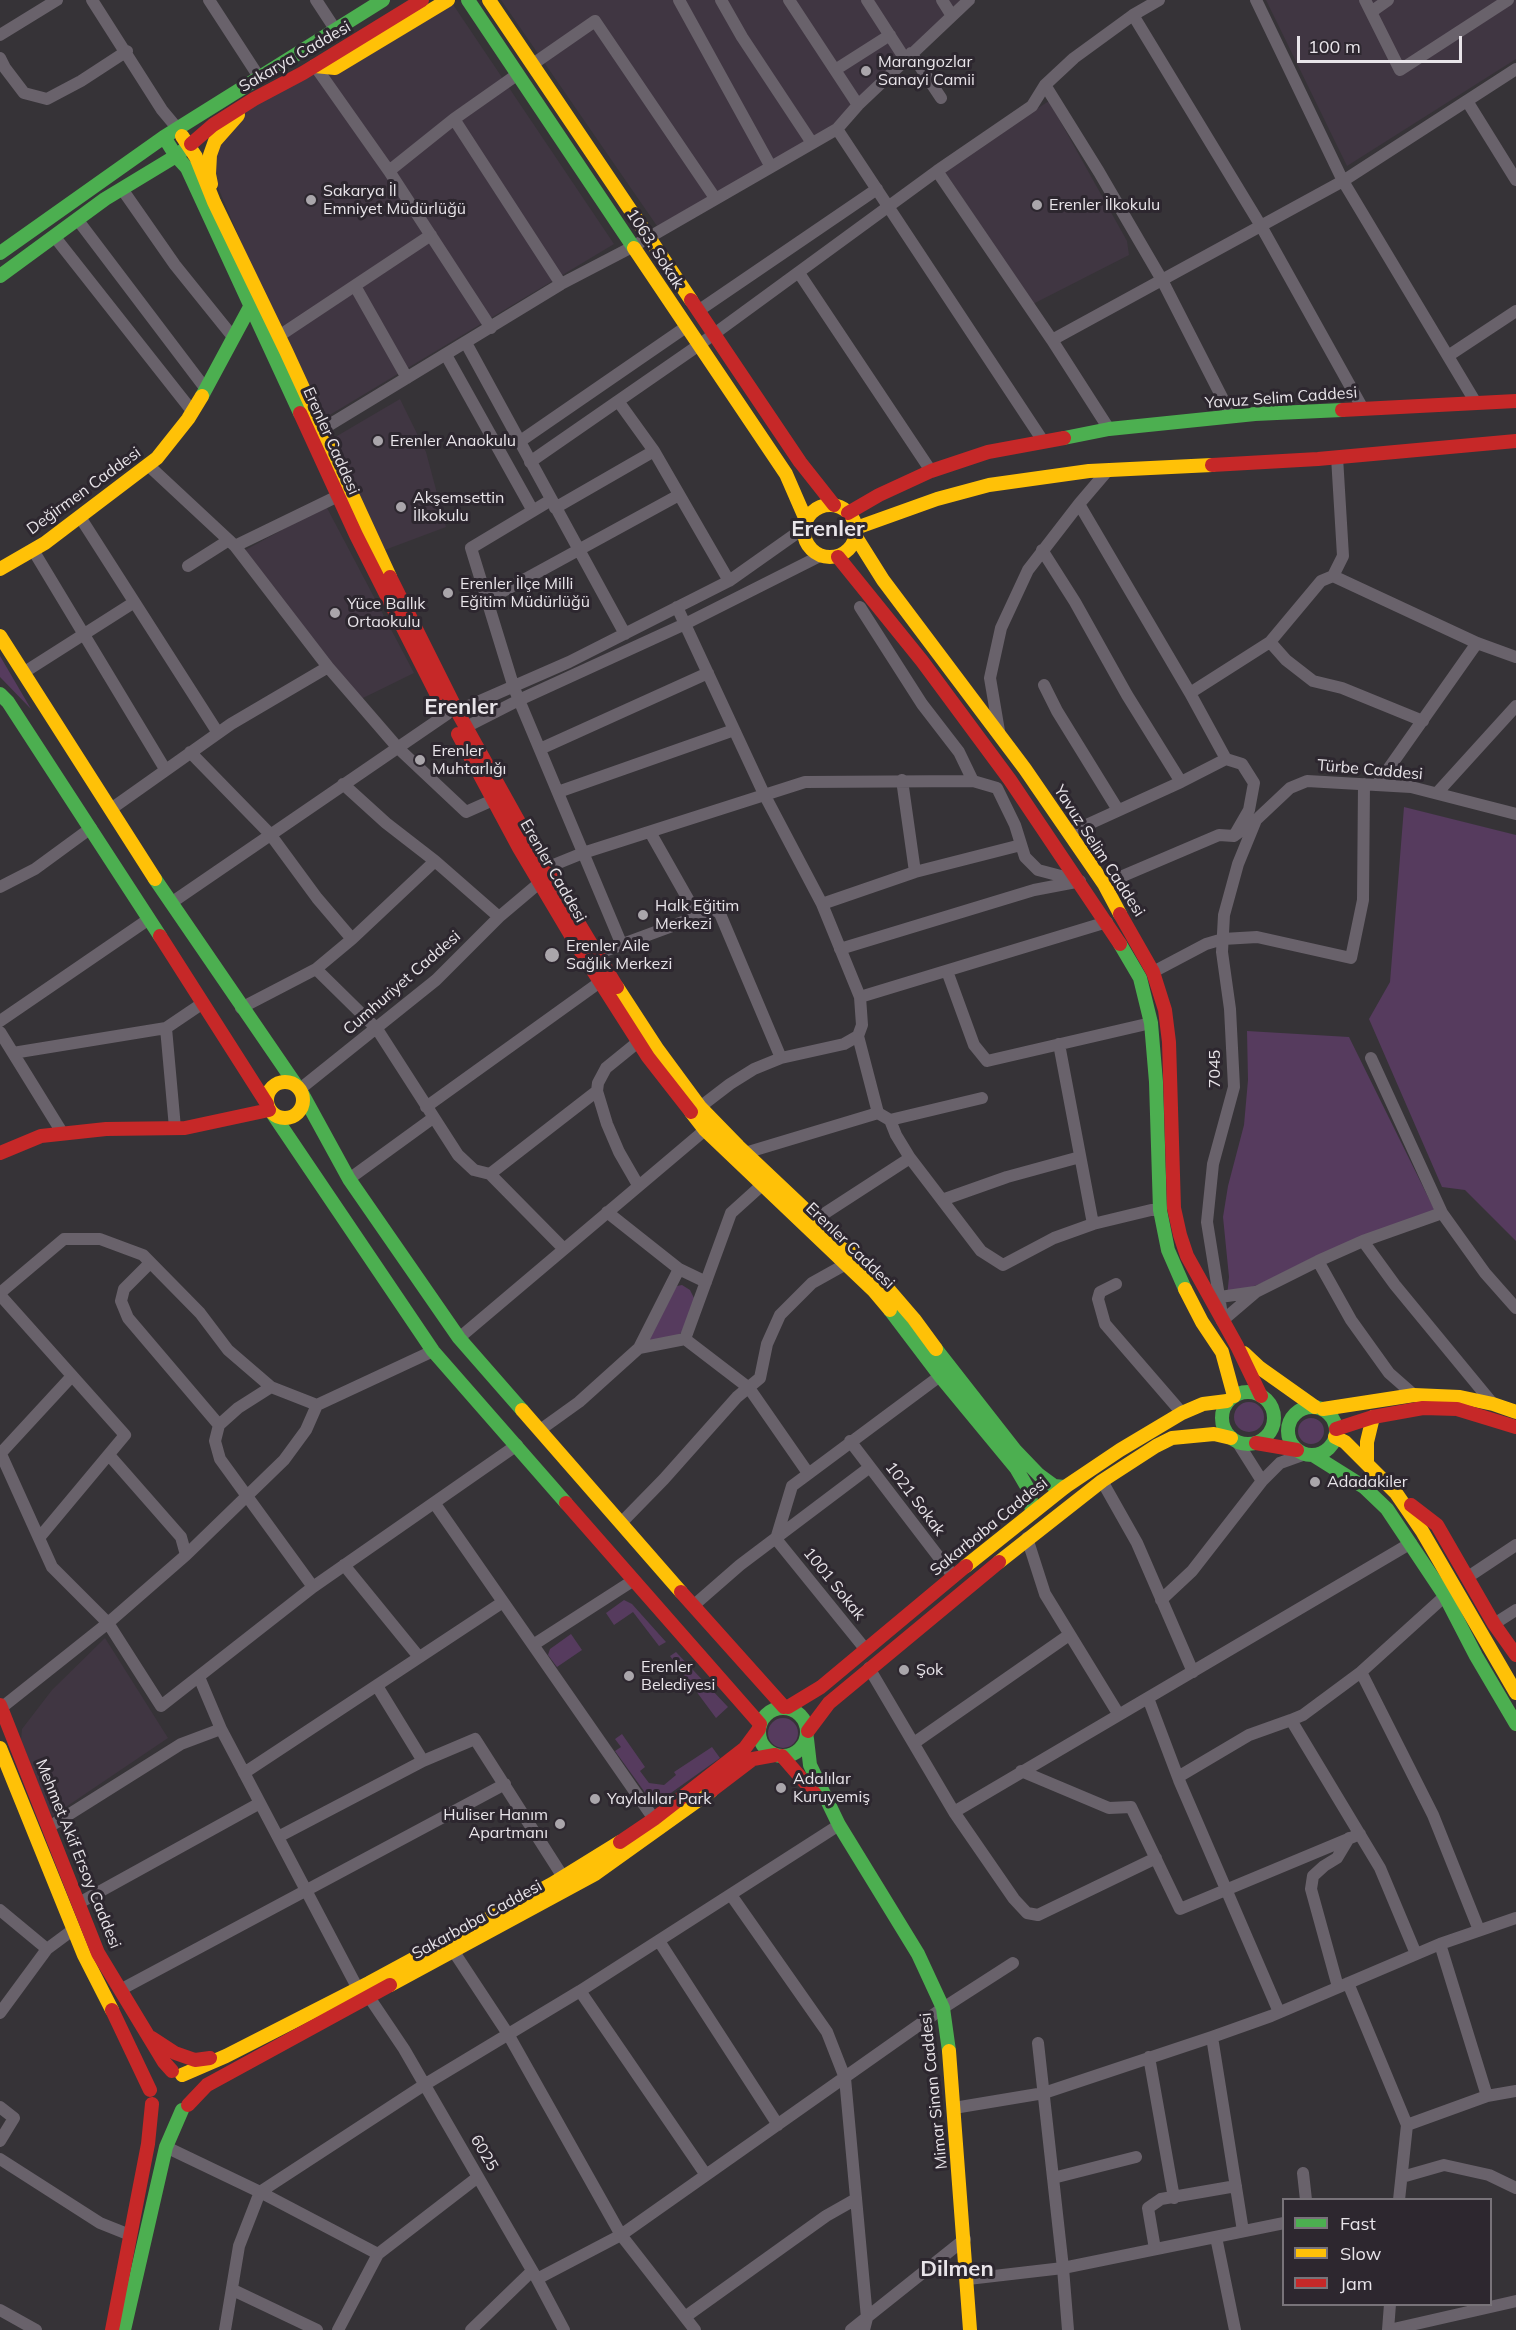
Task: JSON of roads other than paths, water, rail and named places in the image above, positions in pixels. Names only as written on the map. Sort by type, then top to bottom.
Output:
[{"type":"main road","name":"Sakarya Caddesi","points":[[164,137],[383,0]]},
{"type":"main road","name":"Sakarya Caddesi","points":[[176,156],[213,125],[254,99],[315,66],[422,0]]},
{"type":"main road","points":[[315,66],[335,68],[448,0]]},
{"type":"main road","name":"1063. Sokak","points":[[468,0],[786,474],[805,524]]},
{"type":"main road","name":"1063. Sokak","points":[[489,0],[800,462],[834,505]]},
{"type":"main road","points":[[214,202],[209,174],[210,155],[215,141],[254,99]]},
{"type":"main road","points":[[177,128],[196,157],[214,202]]},
{"type":"main road","points":[[0,253],[164,137]]},
{"type":"main road","name":"Erenler Caddesi","points":[[164,137],[187,168],[338,496],[414,651],[452,713],[466,727],[600,982],[638,1042],[693,1117],[874,1291],[904,1327],[940,1376],[1016,1468],[1030,1492],[1032,1513]]},
{"type":"main road","points":[[0,276],[77,219],[176,156]]},
{"type":"main road","points":[[160,165],[175,164],[187,168]]},
{"type":"main road","name":"Erenler Caddesi","points":[[214,202],[279,336],[493,800],[545,875],[658,1050],[700,1107],[891,1292],[1015,1450],[1039,1475],[1054,1486],[1065,1487]]},
{"type":"main road","name":"Değirmen Caddesi","points":[[0,569],[33,550],[80,517],[157,458],[192,411],[251,305]]},
{"type":"main road","name":"Yavuz Selim Caddesi","points":[[848,513],[879,495],[931,471],[987,452],[1109,429],[1232,417],[1516,401]]},
{"type":"main road","points":[[856,533],[937,499],[989,485],[1108,470],[1337,457],[1516,441]]},
{"type":"main road","points":[[834,505],[848,513],[856,533],[852,546],[838,556],[829,558],[820,556],[807,544],[805,524],[817,508],[834,505]]},
{"type":"main road","name":"Yavuz Selim Caddesi","points":[[856,533],[883,580],[999,732],[1069,832],[1104,884],[1153,972],[1165,1010],[1169,1042],[1174,1208],[1187,1256],[1264,1398]]},
{"type":"main road","name":"Yavuz Selim Caddesi","points":[[838,556],[935,679],[1010,780],[1107,922],[1140,978],[1151,1023],[1160,1210],[1168,1250],[1183,1286],[1222,1352],[1231,1398]]},
{"type":"main road","points":[[0,636],[171,903],[299,1090],[349,1179],[459,1338],[754,1676],[786,1707],[802,1716],[807,1735],[798,1752],[779,1755]]},
{"type":"main road","points":[[0,694],[8,702],[150,919],[269,1109],[432,1350],[517,1445],[759,1727],[763,1744],[779,1755],[802,1777],[839,1826]]},
{"type":"main road","points":[[269,1109],[268,1091],[278,1083],[284,1081],[299,1090]]},
{"type":"main road","points":[[0,1153],[41,1136],[106,1129],[184,1128],[269,1109],[282,1118],[293,1117],[300,1110],[299,1090]]},
{"type":"main road","points":[[1237,1346],[1260,1368],[1315,1408]]},
{"type":"main road","points":[[1516,1427],[1457,1409],[1424,1408],[1373,1417],[1336,1433],[1327,1450],[1305,1453],[1235,1441],[1222,1425],[1221,1416],[1231,1398],[1247,1392],[1264,1398],[1315,1408],[1329,1414],[1336,1433],[1396,1493],[1437,1525],[1494,1624],[1516,1655]]},
{"type":"main road","points":[[1516,1412],[1460,1397],[1414,1395],[1315,1408],[1294,1415],[1288,1429],[1288,1437],[1305,1453],[1364,1486],[1387,1509],[1444,1596],[1516,1724]]},
{"type":"main road","name":"Sakarbaba Caddesi","points":[[786,1707],[821,1687],[1065,1487],[1119,1450],[1182,1413],[1203,1404],[1231,1398]]},
{"type":"main road","points":[[1256,1443],[1264,1439],[1273,1425],[1272,1408],[1264,1398]]},
{"type":"main road","points":[[1367,1464],[1367,1442],[1373,1417]]},
{"type":"main road","name":"Sakarbaba Caddesi","points":[[807,1735],[829,1703],[869,1668],[1027,1538],[1102,1481],[1172,1438],[1214,1434],[1235,1441]]},
{"type":"main road","points":[[1396,1493],[1422,1531],[1516,1694]]},
{"type":"main road","name":"Mehmet Akif Ersoy Caddesi","points":[[1,1707],[98,1953],[147,2034],[177,2073]]},
{"type":"main road","points":[[759,1727],[769,1712],[786,1707]]},
{"type":"main road","name":"Sakarbaba Caddesi","points":[[114,2328],[166,2147],[185,2107],[207,2085],[563,1877],[654,1819],[745,1748],[759,1727]]},
{"type":"main road","name":"Mimar Sinan Caddesi","points":[[807,1735],[810,1765],[839,1826],[918,1954],[944,2008],[965,2239],[970,2330]]},
{"type":"main road","name":"Mehmet Akif Ersoy Caddesi","points":[[0,1748],[5,1778],[84,1955],[143,2072],[151,2097]]},
{"type":"main road","name":"Sakarbaba Caddesi","points":[[177,2073],[226,2056],[454,1952],[595,1874],[753,1759],[779,1755]]},
{"type":"main road","points":[[147,2034],[175,2053],[195,2060],[226,2056]]},
{"type":"main road","points":[[177,2073],[190,2085],[191,2099],[176,2113],[163,2112],[151,2097],[151,2084],[160,2074],[177,2073]]},
{"type":"main road","name":"Sakarbaba Caddesi","points":[[114,2328],[148,2144],[151,2097]]},
{"type":"street","points":[[0,35],[57,0]]},
{"type":"street","points":[[92,0],[127,51],[162,110],[177,128]]},
{"type":"street","points":[[209,0],[259,77]]},
{"type":"street","points":[[316,0],[335,30]]},
{"type":"street","points":[[679,0],[771,166]]},
{"type":"street","points":[[722,0],[742,37],[812,143]]},
{"type":"street","points":[[789,0],[858,105]]},
{"type":"street","points":[[867,0],[890,35],[941,98]]},
{"type":"street","points":[[942,0],[952,16]]},
{"type":"street","points":[[321,430],[466,344],[561,284],[634,246],[837,129],[908,56],[969,0]]},
{"type":"street","points":[[530,462],[699,345],[937,171],[1032,106],[1045,85],[1074,58],[1133,15],[1159,0]]},
{"type":"street","points":[[1256,0],[1343,181],[1476,403]]},
{"type":"street","points":[[1365,0],[1400,70],[1508,0]]},
{"type":"street","points":[[1371,12],[1388,0]]},
{"type":"street","points":[[1133,15],[1261,226],[1363,409]]},
{"type":"street","points":[[533,64],[595,21],[715,198]]},
{"type":"street","points":[[835,70],[890,35]]},
{"type":"street","points":[[0,57],[5,68],[24,93],[47,99],[81,81],[127,51]]},
{"type":"street","points":[[315,66],[389,171],[491,328]]},
{"type":"street","points":[[1052,340],[1343,181],[1516,69]]},
{"type":"street","points":[[389,171],[454,119],[519,74]]},
{"type":"street","points":[[1045,85],[1100,172],[1162,280],[1232,417]]},
{"type":"street","points":[[1467,101],[1516,180]]},
{"type":"street","points":[[454,119],[561,284]]},
{"type":"street","points":[[837,129],[1043,441]]},
{"type":"street","points":[[937,171],[1052,340],[1109,429]]},
{"type":"street","points":[[122,189],[175,265],[233,337]]},
{"type":"street","points":[[698,311],[877,189]]},
{"type":"street","points":[[77,219],[206,388]]},
{"type":"street","points":[[279,336],[431,235]]},
{"type":"street","points":[[54,236],[192,411]]},
{"type":"street","points":[[799,273],[931,471]]},
{"type":"street","points":[[355,286],[407,378]]},
{"type":"street","points":[[1448,356],[1516,311]]},
{"type":"street","points":[[519,442],[686,327]]},
{"type":"street","points":[[466,344],[625,634]]},
{"type":"street","points":[[446,355],[533,511]]},
{"type":"street","points":[[618,401],[654,451],[729,581]]},
{"type":"street","points":[[621,943],[514,688],[471,548],[533,511],[553,504],[654,451]]},
{"type":"street","points":[[1190,693],[1270,642],[1321,581],[1333,576],[1343,556],[1337,457]]},
{"type":"street","points":[[148,465],[232,543],[328,667],[398,748],[466,812],[493,800]]},
{"type":"street","points":[[999,732],[990,678],[1001,627],[1028,570],[1108,470]]},
{"type":"street","points":[[487,600],[679,495]]},
{"type":"street","points":[[188,566],[232,543],[338,496]]},
{"type":"street","points":[[1079,504],[1226,759],[1242,764],[1254,783],[1249,810],[1234,836]]},
{"type":"street","points":[[80,517],[218,733]]},
{"type":"street","points":[[171,903],[452,713],[514,688],[729,581],[805,524]]},
{"type":"street","points":[[33,550],[165,769]]},
{"type":"street","points":[[1042,550],[1181,782]]},
{"type":"street","points":[[466,727],[519,700],[685,624],[820,556]]},
{"type":"street","points":[[1333,576],[1478,643],[1516,657]]},
{"type":"street","points":[[22,673],[133,603]]},
{"type":"street","points":[[677,607],[764,794],[822,904],[860,997],[862,1025],[858,1036],[878,1113],[890,1120],[909,1158],[981,1251],[1003,1265],[1054,1238],[1093,1224],[1151,1210],[1160,1210]]},
{"type":"street","points":[[860,607],[922,704],[959,752],[973,781],[997,788],[1015,825],[1025,857],[1038,870],[1080,881]]},
{"type":"street","points":[[1270,642],[1286,660],[1313,681],[1342,688],[1423,721]]},
{"type":"street","points":[[1153,972],[1206,944],[1223,939],[1257,937],[1351,958],[1363,900],[1371,784],[1423,721],[1478,643]]},
{"type":"street","points":[[111,809],[218,733],[328,667]]},
{"type":"street","points":[[540,749],[708,673]]},
{"type":"street","points":[[1044,685],[1118,810]]},
{"type":"street","points":[[1437,793],[1516,706]]},
{"type":"street","points":[[558,792],[734,730]]},
{"type":"street","points":[[190,752],[270,834],[317,898],[352,939]]},
{"type":"street","points":[[1069,832],[1181,782],[1226,759]]},
{"type":"street","points":[[902,780],[915,872]]},
{"type":"street","name":"Cumhuriyet Caddesi","points":[[299,1090],[436,980],[545,875],[583,853],[805,782],[973,781]]},
{"type":"street","name":"Türbe Caddesi","points":[[1104,884],[1219,836],[1234,836],[1256,820],[1283,793],[1307,781],[1411,787],[1516,814]]},
{"type":"street","points":[[344,784],[386,823],[435,861],[499,917]]},
{"type":"street","name":"7045","points":[[1222,1321],[1207,1222],[1213,1164],[1234,1087],[1230,1009],[1222,952],[1224,915],[1238,864],[1256,820]]},
{"type":"street","points":[[0,887],[35,869],[91,828]]},
{"type":"street","points":[[650,832],[697,915]]},
{"type":"street","points":[[822,904],[915,872],[1021,845]]},
{"type":"street","points":[[241,1008],[316,969],[352,939],[435,861]]},
{"type":"street","points":[[840,949],[1034,890],[1080,881]]},
{"type":"street","points":[[596,954],[718,909],[781,1058]]},
{"type":"street","points":[[0,1021],[150,919]]},
{"type":"street","points":[[860,997],[1107,922]]},
{"type":"street","points":[[316,969],[377,1029],[458,1155],[474,1170],[490,1174],[564,1249]]},
{"type":"street","points":[[947,971],[974,1044],[987,1061],[1151,1023]]},
{"type":"street","points":[[349,1179],[430,1112],[600,982]]},
{"type":"street","points":[[13,1053],[166,1028],[203,1003]]},
{"type":"street","points":[[166,1028],[175,1128]]},
{"type":"street","points":[[0,1032],[63,1134]]},
{"type":"street","points":[[700,1107],[730,1084],[754,1070],[781,1058],[844,1044],[858,1036]]},
{"type":"street","points":[[638,1042],[606,1068],[598,1083],[597,1091],[615,1143],[638,1185]]},
{"type":"street","points":[[1059,1044],[1093,1224]]},
{"type":"street","points":[[1371,1058],[1442,1214],[1485,1273],[1516,1308]]},
{"type":"street","points":[[490,1174],[597,1091]]},
{"type":"street","points":[[890,1120],[982,1098]]},
{"type":"street","points":[[745,1153],[878,1113]]},
{"type":"street","points":[[459,1338],[705,1130]]},
{"type":"street","points":[[942,1200],[1007,1177],[1080,1157]]},
{"type":"street","points":[[816,1218],[909,1158]]},
{"type":"street","points":[[685,1339],[731,1213],[762,1185]]},
{"type":"street","points":[[607,1212],[679,1269],[706,1282]]},
{"type":"street","points":[[1222,1321],[1256,1292],[1318,1261],[1363,1241],[1442,1214]]},
{"type":"street","points":[[39,1538],[125,1435],[0,1294],[64,1239],[100,1239],[143,1255],[200,1313],[228,1350],[271,1387],[317,1405]]},
{"type":"street","points":[[1363,1241],[1395,1285],[1493,1404]]},
{"type":"street","points":[[1318,1261],[1351,1320],[1389,1373],[1414,1395]]},
{"type":"street","points":[[150,1263],[124,1288],[121,1301],[128,1318],[219,1425]]},
{"type":"street","points":[[621,1523],[664,1479],[737,1397],[760,1378],[767,1344],[780,1315],[812,1283],[846,1264]]},
{"type":"street","points":[[540,1430],[579,1402],[639,1348],[679,1269]]},
{"type":"street","points":[[1116,1284],[1100,1292],[1098,1299],[1105,1324],[1112,1335],[1182,1413]]},
{"type":"street","points":[[1220,1297],[1256,1292]]},
{"type":"street","points":[[639,1348],[685,1339],[749,1388],[808,1473]]},
{"type":"street","points":[[1,1707],[108,1623],[248,1497],[284,1460],[306,1430],[317,1405],[432,1350]]},
{"type":"street","points":[[72,1376],[0,1453],[52,1567],[108,1623],[161,1706],[313,1587],[517,1445]]},
{"type":"street","points":[[776,1539],[792,1486],[940,1376]]},
{"type":"street","points":[[271,1387],[238,1408],[219,1425],[215,1441],[220,1459],[313,1587]]},
{"type":"street","name":"1021 Sokak","points":[[850,1441],[954,1577]]},
{"type":"street","points":[[1235,1441],[1262,1481]]},
{"type":"street","points":[[1161,1600],[1192,1571],[1262,1481],[1280,1463],[1305,1453]]},
{"type":"street","points":[[108,1455],[181,1537],[186,1555]]},
{"type":"street","points":[[693,1606],[740,1565],[870,1467]]},
{"type":"street","points":[[1102,1481],[1137,1543],[1193,1672]]},
{"type":"street","points":[[435,1504],[654,1819]]},
{"type":"street","points":[[1027,1538],[1045,1594],[1119,1715]]},
{"type":"street","name":"1001 Sokak","points":[[776,1539],[866,1650]]},
{"type":"street","points":[[954,1812],[1411,1543]]},
{"type":"street","points":[[1468,1577],[1516,1545]]},
{"type":"street","points":[[344,1565],[419,1657]]},
{"type":"street","points":[[533,1645],[634,1580]]},
{"type":"street","points":[[1178,1777],[1248,1735],[1303,1715],[1360,1672],[1444,1596]]},
{"type":"street","points":[[244,1773],[503,1602]]},
{"type":"street","points":[[1494,1624],[1516,1610]]},
{"type":"street","points":[[914,1743],[1069,1635]]},
{"type":"street","points":[[869,1668],[954,1812],[1014,1899],[1027,1913],[1038,1915],[1156,1857]]},
{"type":"street","points":[[1360,1672],[1433,1815],[1479,1930]]},
{"type":"street","name":"6025","points":[[199,1677],[221,1729],[306,1890],[364,1993],[424,2085],[478,2177],[564,2330]]},
{"type":"street","points":[[377,1686],[423,1761]]},
{"type":"street","points":[[1148,1698],[1178,1777],[1279,2012]]},
{"type":"street","points":[[1291,1720],[1354,1836],[1380,1868],[1416,1954]]},
{"type":"street","points":[[49,1827],[181,1744],[221,1729]]},
{"type":"street","points":[[278,1837],[423,1761],[475,1739],[563,1877]]},
{"type":"street","points":[[5,1778],[24,1766]]},
{"type":"street","points":[[1022,1771],[1109,1808],[1131,1806],[1180,1909],[1354,1836]]},
{"type":"street","points":[[120,1990],[505,1784]]},
{"type":"street","points":[[79,1903],[260,1803]]},
{"type":"street","points":[[225,2330],[239,2246],[260,2193],[424,2085],[580,1991],[839,1826]]},
{"type":"street","points":[[1354,1836],[1337,1858],[1313,1876],[1311,1888],[1343,1985],[1407,2125],[1398,2198]]},
{"type":"street","points":[[731,1895],[827,2032],[845,2078],[865,2324]]},
{"type":"street","points":[[2,1916],[47,1949]]},
{"type":"street","points":[[954,2108],[1044,2093],[1212,2037],[1279,2012],[1440,1944],[1479,1930],[1515,1922]]},
{"type":"street","points":[[0,2013],[47,1949],[74,1929]]},
{"type":"street","points":[[659,1941],[778,2125]]},
{"type":"street","points":[[1440,1944],[1487,2096]]},
{"type":"street","points":[[454,1952],[508,2034],[621,2235],[695,2330]]},
{"type":"street","points":[[471,2330],[535,2275],[621,2235],[944,2008],[1013,1964]]},
{"type":"street","points":[[580,1991],[706,2175]]},
{"type":"street","points":[[1212,2037],[1243,2231]]},
{"type":"street","points":[[1038,2043],[1068,2330]]},
{"type":"street","points":[[1149,2057],[1174,2198]]},
{"type":"street","points":[[1407,2125],[1487,2096],[1516,2091]]},
{"type":"street","points":[[0,2107],[14,2118],[0,2141]]},
{"type":"street","points":[[166,2147],[378,2254]]},
{"type":"street","points":[[1053,2178],[1136,2157]]},
{"type":"street","points":[[0,2159],[100,2223],[130,2235]]},
{"type":"street","points":[[1402,2177],[1444,2165],[1489,2175],[1516,2188]]},
{"type":"street","points":[[1303,2173],[1306,2198]]},
{"type":"street","points":[[338,2330],[378,2254],[478,2177]]},
{"type":"street","points":[[1155,2249],[1148,2208],[1161,2199],[1236,2186]]},
{"type":"street","points":[[685,2317],[826,2216],[856,2199]]},
{"type":"street","points":[[968,2279],[1063,2268],[1282,2223]]},
{"type":"street","points":[[1216,2237],[1235,2330]]},
{"type":"street","points":[[851,2330],[865,2324],[965,2239]]},
{"type":"street","points":[[233,2290],[317,2330]]},
{"type":"street","points":[[1390,2306],[1389,2330],[1516,2301]]},
{"type":"street","points":[[0,2310],[36,2330]]},
{"type":"place","name":"Marangozlar Sanayi Camii","points":[[866,71]]},
{"type":"place","name":"Sakarya İl Emniyet Müdürlüğü","points":[[311,200]]},
{"type":"place","name":"Erenler İlkokulu","points":[[1037,205]]},
{"type":"place","name":"Erenler Anaokulu","points":[[378,441]]},
{"type":"place","name":"Akşemsettin İlkokulu","points":[[401,507]]},
{"type":"place","name":"Erenler İlçe Milli Eğitim Müdürlüğü","points":[[448,593]]},
{"type":"place","name":"Yüce Ballık Ortaokulu","points":[[335,613]]},
{"type":"place","name":"Erenler Muhtarlığı","points":[[420,760]]},
{"type":"place","name":"Halk Eğitim Merkezi","points":[[643,915]]},
{"type":"place","name":"Erenler Aile Sağlık Merkezi","points":[[552,955]]},
{"type":"place","name":"Adadakiler","points":[[1315,1482]]},
{"type":"place","name":"Şok","points":[[904,1670]]},
{"type":"place","name":"Erenler Belediyesi","points":[[629,1676]]},
{"type":"place","name":"Adalılar Kuruyemiş","points":[[781,1788]]},
{"type":"place","name":"Yaylalılar Park","points":[[595,1799]]},
{"type":"place","name":"Huliser Hanım Apartmanı","points":[[560,1824]]},
{"type":"district","name":"Erenler","points":[[828,529]]},
{"type":"district","name":"Erenler","points":[[461,707]]},
{"type":"district","name":"Dilmen","points":[[957,2269]]}]
